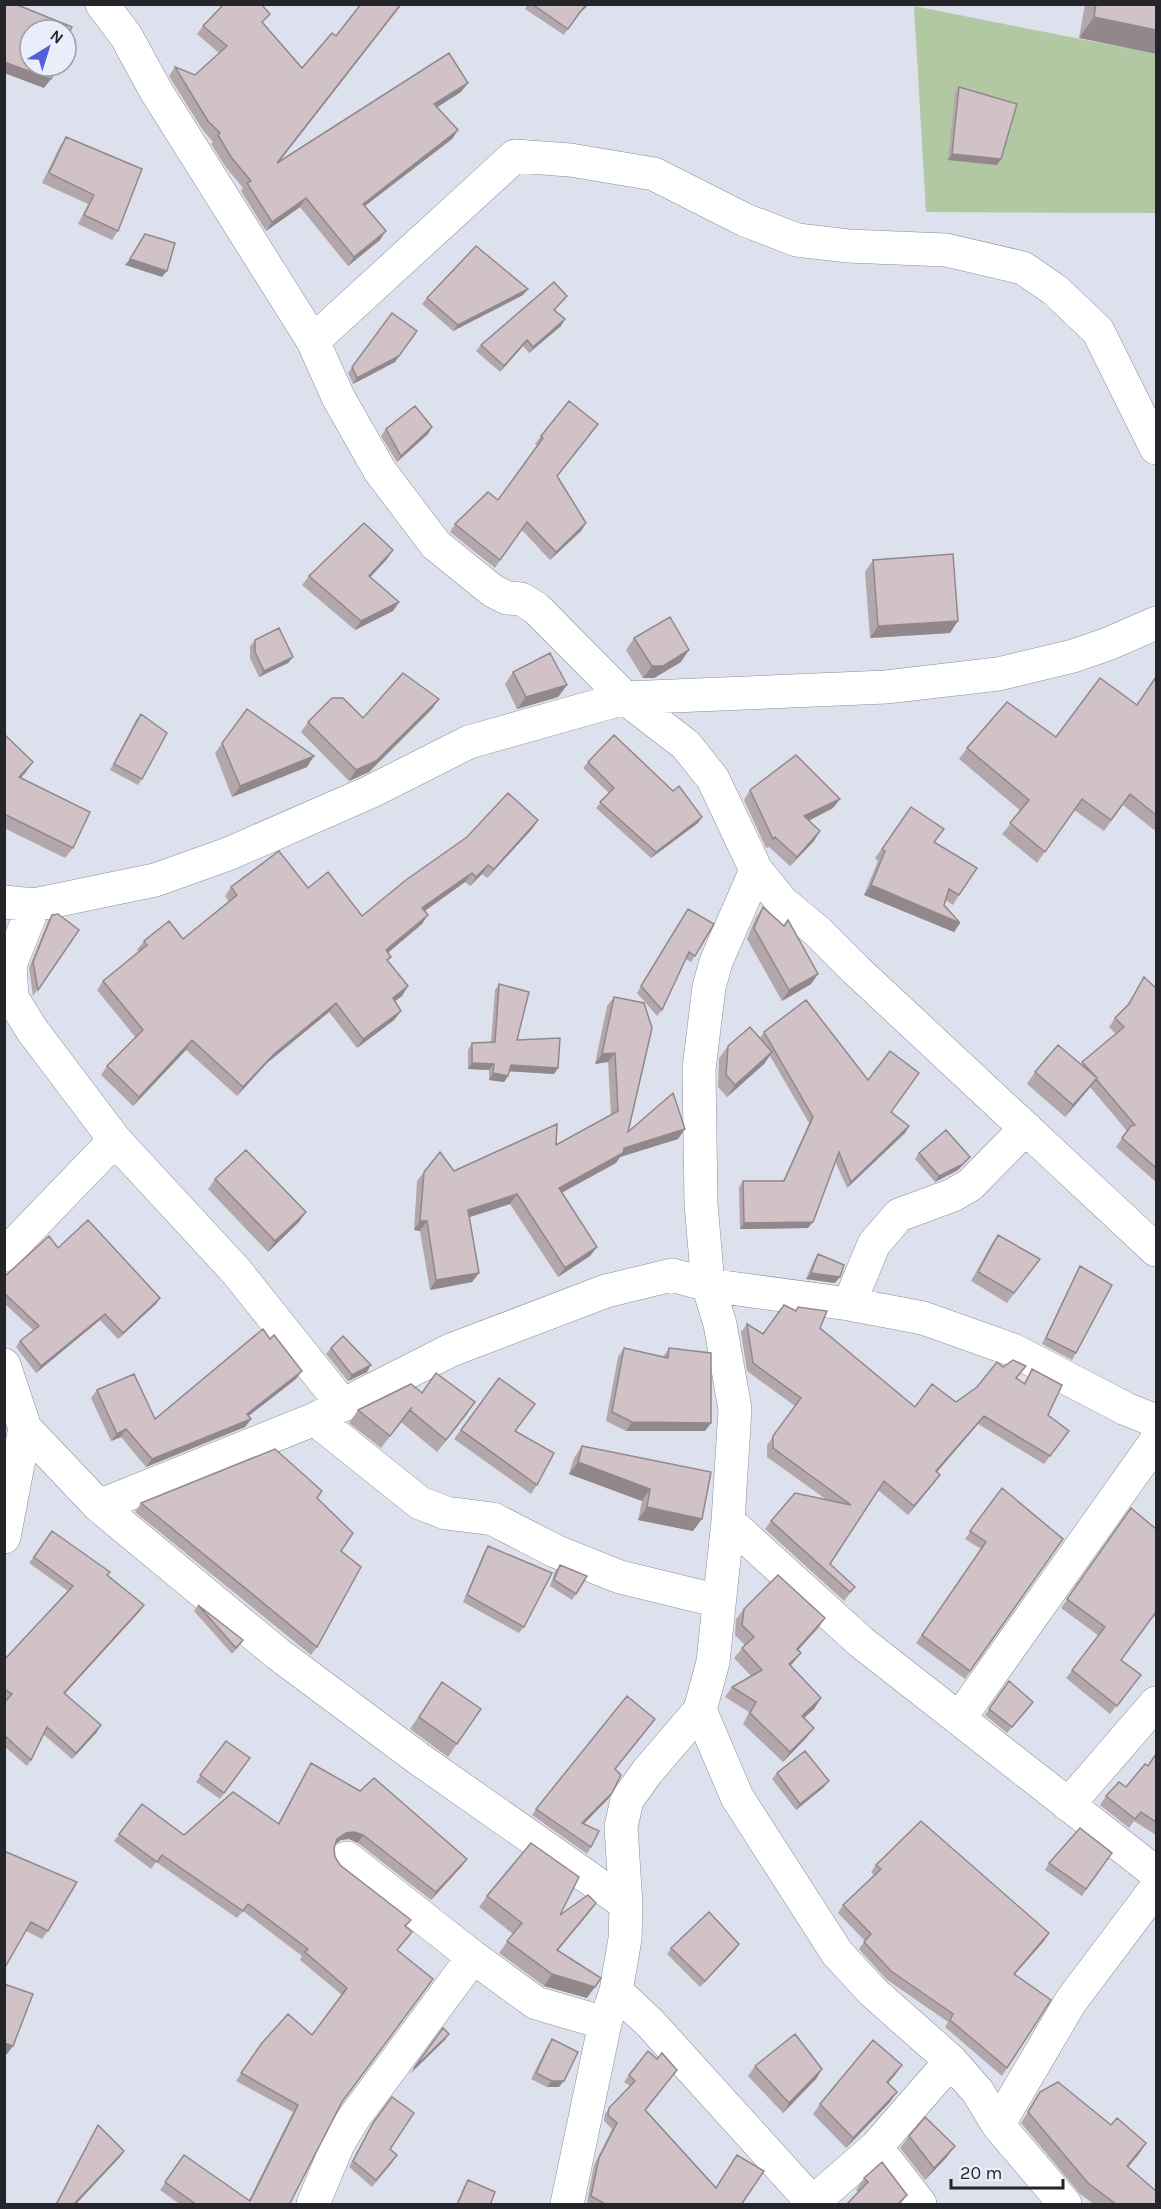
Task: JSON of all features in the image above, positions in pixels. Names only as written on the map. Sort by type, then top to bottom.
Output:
[{"type":"street","points":[[102,4],[126,36],[156,91],[313,341],[338,397],[380,471],[436,545],[493,591],[507,598],[521,599],[536,608],[625,698],[686,745],[713,779],[756,870],[782,902],[817,931],[1156,1250]]},
{"type":"street","points":[[313,341],[516,156],[570,160],[654,174],[745,220],[797,240],[848,246],[946,250],[1023,268],[1055,290],[1098,332],[1156,448]]},
{"type":"street","points":[[719,1601],[620,1577],[555,1551],[493,1519],[446,1513],[420,1503],[329,1412],[236,1271],[115,1140],[32,1030],[12,998],[10,965],[19,904],[155,880],[228,854],[359,797],[469,742],[625,698],[886,687],[998,674],[1073,656],[1156,623]]},
{"type":"street","points":[[567,2205],[605,2023],[616,1991],[625,1939],[626,1904],[621,1827],[627,1800],[647,1772],[700,1710],[712,1662],[728,1521],[735,1409],[720,1324],[708,1286],[701,1204],[699,1069],[708,987],[716,962],[756,870]]},
{"type":"street","points":[[849,1304],[874,1244],[899,1215],[953,1195],[970,1185],[1026,1128]]},
{"type":"street","points":[[4,1255],[115,1140]]},
{"type":"street","points":[[99,1506],[329,1412],[451,1350],[606,1291],[672,1275],[708,1286],[849,1304],[923,1318],[1013,1350],[1126,1409],[1156,1421]]},
{"type":"street","points":[[4,1365],[25,1428],[99,1506],[278,1654],[419,1759],[626,1904]]},
{"type":"street","points":[[4,1537],[25,1428]]},
{"type":"street","points":[[959,1719],[1156,1441]]},
{"type":"street","points":[[728,1521],[861,1642],[1156,1873]]},
{"type":"street","points":[[1068,1805],[1156,1703]]},
{"type":"street","points":[[700,1710],[737,1797],[837,1953],[873,1992],[951,2061],[978,2092],[998,2125],[1065,2205]]},
{"type":"street","points":[[347,1858],[473,1957],[536,2003],[605,2023]]},
{"type":"street","points":[[998,2125],[1071,2001],[1156,1888]]},
{"type":"street","points":[[312,2205],[338,2144],[353,2119],[473,1957]]},
{"type":"street","points":[[616,1991],[650,2023],[812,2204],[876,2146],[951,2061]]},
{"type":"street","points":[[876,2146],[920,2205]]},
{"type":"green space","points":[[914,6],[1156,54],[1156,213],[926,212]]},
{"type":"building","points":[[4,4],[15,4],[50,18],[18,18],[18,67],[4,62]]},
{"type":"building","points":[[224,4],[261,4],[270,14],[262,22],[302,68],[332,33],[336,36],[361,4],[401,4],[277,163],[449,53],[468,83],[434,104],[458,130],[363,204],[386,231],[354,257],[306,198],[272,222],[247,183],[251,181],[231,157],[218,135],[220,133],[208,121],[175,67],[195,75],[227,46],[203,26]]},
{"type":"building","points":[[532,4],[587,4],[568,29]]},
{"type":"building","points":[[1096,4],[1156,4],[1156,30],[1094,17]]},
{"type":"building","points":[[959,87],[1017,104],[1001,159],[952,154]]},
{"type":"building","points":[[66,137],[142,169],[118,231],[84,215],[94,195],[49,173]]},
{"type":"building","points":[[145,234],[175,243],[167,271],[130,259]]},
{"type":"building","points":[[476,246],[528,289],[458,325],[427,298]]},
{"type":"building","points":[[554,282],[567,296],[554,310],[565,319],[533,347],[527,340],[504,366],[481,345]]},
{"type":"building","points":[[392,313],[417,331],[399,356],[357,378],[352,367]]},
{"type":"building","points":[[569,401],[598,424],[557,476],[586,523],[556,552],[527,522],[500,560],[455,524],[488,492],[498,500],[543,438],[541,436]]},
{"type":"building","points":[[415,406],[432,427],[401,456],[386,429]]},
{"type":"building","points":[[364,523],[393,550],[369,576],[399,602],[361,621],[309,576]]},
{"type":"building","points":[[953,554],[958,621],[878,626],[873,560]]},
{"type":"building","points":[[670,617],[689,650],[663,666],[652,666],[634,638]]},
{"type":"building","points":[[279,628],[293,657],[264,671],[255,652],[255,640]]},
{"type":"building","points":[[550,653],[567,685],[526,697],[513,672]]},
{"type":"building","points":[[403,673],[439,699],[376,761],[356,770],[308,722],[332,698],[343,698],[363,718]]},
{"type":"building","points":[[1156,677],[1156,815],[1130,794],[1111,820],[1082,799],[1045,852],[1010,823],[1029,800],[967,748],[1007,702],[1056,737],[1100,678],[1137,705]]},
{"type":"building","points":[[247,709],[314,756],[240,786],[222,743]]},
{"type":"building","points":[[141,714],[167,733],[142,779],[114,764]]},
{"type":"building","points":[[4,734],[33,762],[19,777],[90,812],[73,848],[4,814]]},
{"type":"building","points":[[614,735],[673,791],[679,786],[702,817],[656,852],[600,802],[614,788],[588,762]]},
{"type":"building","points":[[796,755],[840,799],[804,816],[820,831],[797,857],[775,837],[773,839],[750,790]]},
{"type":"building","points":[[508,793],[538,820],[494,869],[488,865],[476,877],[472,873],[422,908],[428,915],[386,950],[391,957],[387,960],[408,986],[393,998],[401,1011],[363,1039],[336,1003],[274,1054],[243,1087],[192,1040],[139,1097],[107,1066],[143,1030],[103,981],[147,945],[144,941],[169,921],[183,939],[237,895],[231,887],[279,851],[308,888],[328,872],[362,916],[406,880],[467,837]]},
{"type":"building","points":[[911,807],[944,829],[934,842],[977,868],[959,895],[949,889],[944,905],[960,923],[871,885],[885,851],[882,849]]},
{"type":"building","points":[[763,907],[784,926],[788,920],[818,974],[789,990],[754,928]]},
{"type":"building","points":[[688,909],[714,924],[695,956],[689,952],[662,1010],[641,986]]},
{"type":"building","points":[[58,914],[79,930],[38,990],[33,962],[52,915]]},
{"type":"building","points":[[1144,977],[1156,988],[1156,1168],[1122,1138],[1131,1126],[1135,1125],[1082,1062],[1124,1027],[1115,1018],[1129,1004]]},
{"type":"building","points":[[499,984],[529,992],[517,1040],[560,1038],[558,1068],[511,1065],[508,1076],[493,1073],[494,1064],[472,1063],[472,1043],[495,1042]]},
{"type":"building","points":[[614,997],[644,1003],[652,1028],[628,1132],[673,1093],[685,1129],[624,1148],[623,1153],[559,1188],[597,1247],[565,1268],[517,1194],[468,1210],[479,1273],[436,1280],[427,1221],[420,1221],[424,1172],[440,1152],[454,1171],[557,1124],[556,1145],[618,1111],[615,1053],[602,1054]]},
{"type":"building","points":[[806,1000],[868,1080],[890,1051],[919,1073],[891,1112],[909,1126],[851,1182],[839,1152],[813,1222],[744,1223],[743,1181],[784,1181],[813,1117],[764,1032]]},
{"type":"building","points":[[750,1027],[772,1052],[735,1085],[726,1075],[728,1046]]},
{"type":"building","points":[[1058,1045],[1097,1078],[1073,1105],[1035,1072]]},
{"type":"building","points":[[946,1130],[970,1157],[963,1164],[939,1176],[919,1153]]},
{"type":"building","points":[[246,1150],[306,1212],[275,1241],[215,1179]]},
{"type":"building","points":[[88,1220],[160,1298],[123,1333],[105,1314],[41,1366],[20,1341],[39,1326],[4,1293],[4,1277],[49,1236],[58,1248]]},
{"type":"building","points":[[998,1235],[1040,1259],[1014,1293],[978,1272]]},
{"type":"building","points":[[818,1254],[844,1265],[840,1277],[811,1273]]},
{"type":"building","points":[[1080,1266],[1112,1285],[1076,1353],[1046,1338]]},
{"type":"building","points":[[784,1305],[796,1311],[798,1307],[827,1311],[820,1328],[915,1407],[932,1384],[956,1402],[977,1387],[997,1362],[1003,1367],[1013,1360],[1026,1366],[1016,1378],[1025,1384],[1032,1369],[1062,1385],[1048,1415],[1069,1431],[1050,1456],[984,1416],[936,1471],[940,1475],[914,1506],[884,1481],[830,1564],[855,1587],[850,1592],[771,1521],[795,1493],[851,1505],[773,1448],[773,1436],[801,1398],[753,1363],[747,1324],[763,1334]]},
{"type":"building","points":[[263,1329],[270,1339],[274,1335],[302,1371],[247,1414],[251,1419],[152,1459],[126,1429],[117,1434],[97,1390],[134,1374],[155,1419]]},
{"type":"building","points":[[343,1336],[371,1365],[352,1375],[331,1348]]},
{"type":"building","points":[[624,1348],[668,1358],[669,1348],[711,1353],[711,1423],[632,1422],[612,1412]]},
{"type":"building","points":[[436,1373],[475,1402],[446,1440],[410,1410],[412,1407],[390,1436],[358,1410],[411,1384],[422,1393]]},
{"type":"building","points":[[499,1378],[535,1404],[515,1431],[554,1453],[537,1485],[461,1430]]},
{"type":"building","points":[[582,1446],[711,1472],[702,1519],[647,1507],[650,1489],[578,1462]]},
{"type":"building","points":[[275,1449],[322,1491],[317,1498],[353,1533],[341,1551],[361,1567],[317,1647],[141,1503]]},
{"type":"building","points":[[1002,1488],[1063,1539],[970,1671],[922,1635],[986,1542],[970,1531]]},
{"type":"building","points":[[1131,1508],[1156,1529],[1156,1612],[1121,1660],[1141,1675],[1117,1706],[1072,1670],[1105,1627],[1067,1599]]},
{"type":"building","points":[[52,1531],[110,1572],[107,1575],[144,1605],[64,1693],[101,1725],[76,1753],[47,1727],[31,1760],[4,1735],[4,1703],[12,1694],[4,1689],[4,1660],[73,1586],[34,1557]]},
{"type":"building","points":[[488,1546],[552,1573],[524,1627],[467,1595]]},
{"type":"building","points":[[560,1565],[587,1576],[576,1594],[554,1580]]},
{"type":"building","points":[[778,1575],[825,1618],[797,1649],[801,1653],[789,1664],[821,1698],[802,1716],[814,1728],[790,1752],[750,1713],[756,1702],[732,1687],[762,1670],[742,1648],[754,1637],[742,1625],[744,1609]]},
{"type":"building","points":[[198,1605],[243,1640],[236,1648]]},
{"type":"building","points":[[1009,1681],[1033,1702],[1012,1727],[989,1709]]},
{"type":"building","points":[[442,1682],[481,1709],[457,1744],[419,1717]]},
{"type":"building","points":[[627,1696],[655,1719],[615,1769],[621,1775],[612,1793],[582,1823],[599,1831],[591,1847],[536,1809]]},
{"type":"building","points":[[226,1741],[250,1758],[224,1793],[200,1775]]},
{"type":"building","points":[[805,1751],[829,1781],[800,1804],[777,1773]]},
{"type":"building","points":[[1156,1754],[1156,1822],[1141,1812],[1135,1819],[1106,1796],[1119,1782],[1126,1787],[1145,1764],[1148,1766]]},
{"type":"building","points":[[311,1763],[360,1791],[374,1778],[467,1859],[436,1892],[363,1835],[354,1832],[346,1833],[337,1839],[334,1848],[335,1857],[340,1865],[411,1920],[405,1926],[412,1932],[397,1950],[433,1979],[342,2102],[289,2205],[197,2205],[165,2182],[184,2155],[250,2201],[298,2105],[241,2073],[262,2043],[288,2014],[312,2035],[347,1988],[305,1952],[308,1949],[248,1904],[243,1911],[162,1855],[157,1862],[119,1834],[142,1804],[184,1835],[233,1792],[279,1824]]},
{"type":"building","points":[[921,1821],[1049,1933],[1014,1974],[1051,2000],[1007,2068],[950,2020],[953,2014],[891,1971],[864,1942],[871,1934],[843,1905],[881,1869],[876,1865]]},
{"type":"building","points":[[1080,1828],[1112,1853],[1086,1889],[1049,1863]]},
{"type":"building","points":[[531,1843],[579,1877],[560,1915],[588,1895],[596,1903],[557,1950],[601,1978],[595,1987],[552,1974],[507,1941],[522,1923],[487,1896]]},
{"type":"building","points":[[4,1851],[77,1882],[48,1931],[31,1922],[4,1969]]},
{"type":"building","points":[[709,1912],[739,1944],[705,1981],[671,1948]]},
{"type":"building","points":[[4,1984],[33,1994],[13,2046],[4,2043]]},
{"type":"building","points":[[443,2028],[449,2034],[414,2068]]},
{"type":"building","points":[[795,2034],[822,2069],[789,2103],[755,2066]]},
{"type":"building","points":[[552,2039],[578,2052],[564,2081],[552,2081],[536,2073]]},
{"type":"building","points":[[873,2040],[902,2065],[887,2082],[897,2092],[853,2138],[820,2104]]},
{"type":"building","points":[[648,2051],[657,2059],[662,2053],[677,2070],[645,2110],[716,2188],[737,2155],[764,2171],[741,2205],[607,2205],[591,2196],[599,2158],[617,2123],[608,2115],[609,2108],[635,2081],[629,2075]]},
{"type":"building","points":[[1058,2082],[1111,2125],[1117,2118],[1146,2143],[1127,2166],[1156,2191],[1156,2205],[1117,2205],[1088,2183],[1028,2112],[1040,2092]]},
{"type":"building","points":[[392,2097],[414,2113],[390,2149],[397,2155],[376,2180],[353,2161],[373,2123]]},
{"type":"building","points":[[925,2117],[955,2146],[934,2168],[909,2136]]},
{"type":"building","points":[[98,2125],[124,2151],[73,2205],[56,2205]]},
{"type":"building","points":[[882,2162],[907,2195],[897,2205],[846,2205],[868,2182],[864,2178]]},
{"type":"building","points":[[468,2180],[495,2192],[490,2205],[457,2205]]}]
